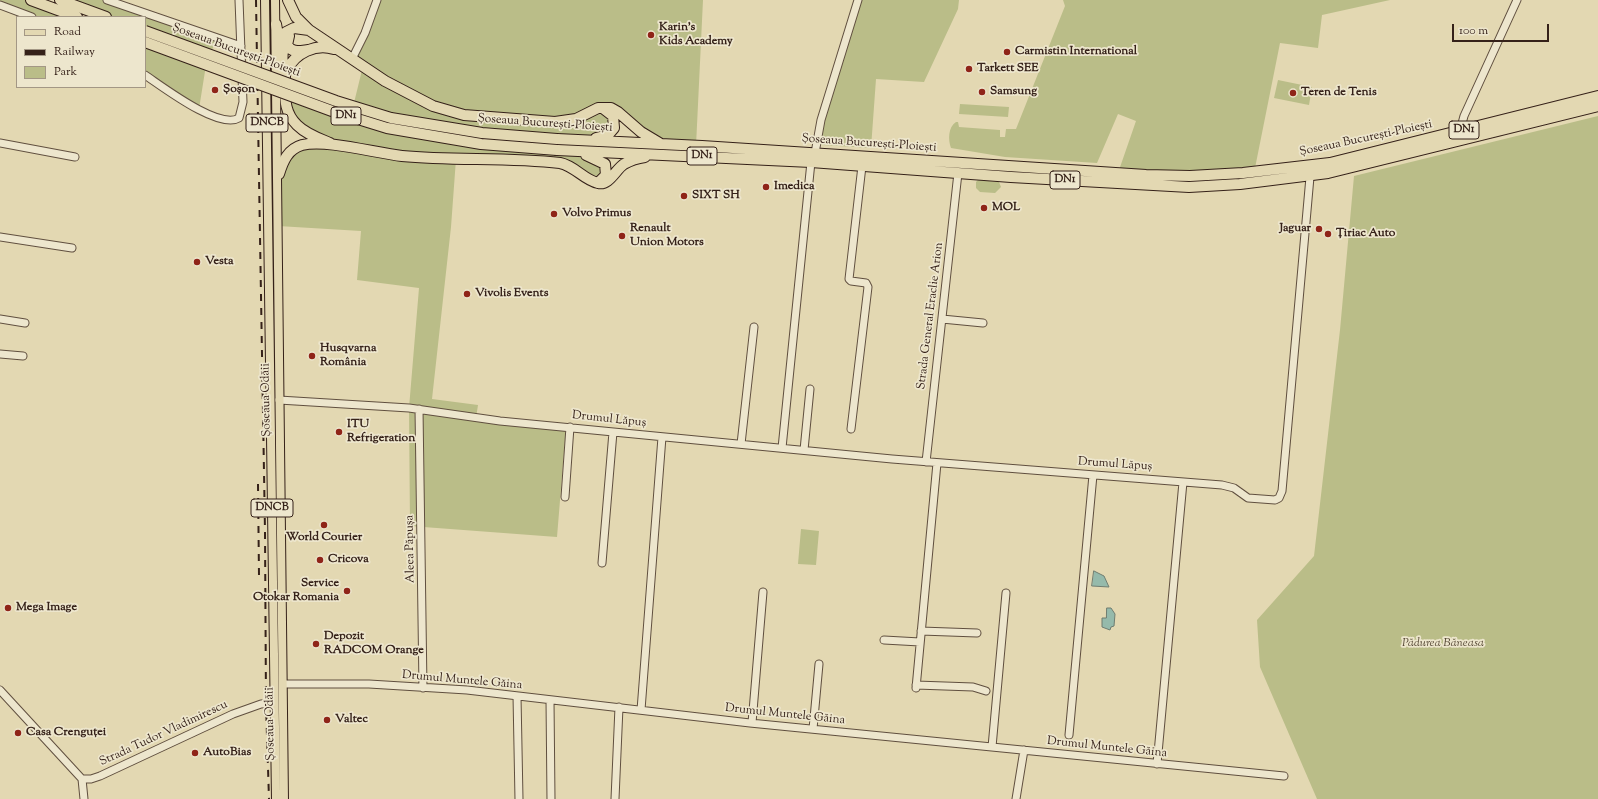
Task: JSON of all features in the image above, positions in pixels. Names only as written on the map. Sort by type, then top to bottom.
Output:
[{"type":"highway","points":[[31,0],[74,16]]},
{"type":"highway","points":[[60,0],[103,16]]},
{"type":"highway","points":[[288,0],[296,18],[306,30],[403,91],[433,106],[464,115],[555,122],[576,119],[598,108],[606,107],[614,109],[661,149]]},
{"type":"highway","points":[[276,24],[284,66],[283,112],[297,131],[323,145]]},
{"type":"highway","points":[[306,30],[294,28],[286,32],[283,40],[285,103],[292,119],[307,133],[337,146]]},
{"type":"highway","points":[[306,30],[291,33],[288,37],[288,45],[294,51],[309,50],[324,46],[338,50]]},
{"type":"highway","name":"Șoseaua București-Ploiești","points":[[146,31],[336,102],[391,118],[482,134],[557,144],[572,151],[661,149]]},
{"type":"highway","name":"Șoseaua București-Ploiești","points":[[146,42],[332,111],[387,128],[481,144],[557,144],[573,140],[661,149],[813,158],[1190,176],[1254,173],[1330,163],[1598,96]]},
{"type":"highway","points":[[284,66],[309,50]]},
{"type":"highway","name":"Șoseaua București-Ploiești","points":[[813,158],[862,166],[958,173],[1189,187],[1240,184],[1310,176],[1368,165],[1598,106]]},
{"type":"highway","points":[[573,140],[602,137],[608,135],[613,130],[615,124],[613,116],[608,111],[598,108]]},
{"type":"highway","points":[[278,174],[285,157],[292,150],[303,145],[323,145],[409,157],[560,163],[571,167],[596,183],[602,184],[606,182],[620,166],[661,149]]},
{"type":"highway","points":[[572,151],[598,159],[605,164],[606,175],[602,180],[596,183]]},
{"type":"main road","name":"Șoseaua Odăii","points":[[265,0],[276,799]]},
{"type":"main road","name":"Șoseaua Odăii","points":[[275,0],[284,799]]},
{"type":"street","points":[[107,0],[241,46]]},
{"type":"street","points":[[146,76],[210,115],[223,120],[236,120],[241,114],[243,102],[239,0]]},
{"type":"street","points":[[352,59],[365,34],[377,0]]},
{"type":"street","points":[[813,158],[821,120],[858,0]]},
{"type":"street","points":[[1460,131],[1464,116],[1517,0]]},
{"type":"street","points":[[0,5],[29,16]]},
{"type":"street","points":[[0,142],[75,157]]},
{"type":"street","name":"Șoseaua București-Ploiești","points":[[782,448],[813,158]]},
{"type":"street","name":"Șoseaua București-Ploiești","points":[[851,429],[868,287],[866,283],[851,281],[850,279],[862,166]]},
{"type":"street","name":"Strada General Eraclie Arion","points":[[926,462],[958,173]]},
{"type":"street","name":"Drumul Lăpuș","points":[[279,400],[370,404],[420,409],[500,421],[662,437],[936,463],[1222,485],[1234,488],[1248,498],[1275,500],[1279,498],[1282,491],[1310,176]]},
{"type":"street","points":[[0,237],[72,248]]},
{"type":"street","points":[[0,319],[25,323]]},
{"type":"street","points":[[942,319],[983,323]]},
{"type":"street","points":[[741,444],[754,327]]},
{"type":"street","points":[[0,354],[23,356]]},
{"type":"street","points":[[804,450],[810,390]]},
{"type":"street","name":"Aleea Păpușa","points":[[420,409],[423,688]]},
{"type":"street","points":[[565,497],[570,427]]},
{"type":"street","points":[[602,563],[613,432]]},
{"type":"street","points":[[641,710],[662,437]]},
{"type":"street","points":[[936,463],[916,686],[974,687],[986,691]]},
{"type":"street","points":[[1069,735],[1093,475]]},
{"type":"street","points":[[1157,764],[1183,482]]},
{"type":"street","points":[[752,723],[763,592]]},
{"type":"street","points":[[992,747],[1006,593]]},
{"type":"street","points":[[921,631],[977,633]]},
{"type":"street","points":[[884,640],[920,642]]},
{"type":"street","points":[[813,729],[819,664]]},
{"type":"street","name":"Drumul Muntele Găina","points":[[283,684],[369,684],[467,690],[752,723],[1284,776]]},
{"type":"street","points":[[0,690],[82,779],[84,799]]},
{"type":"street","points":[[517,696],[519,799]]},
{"type":"street","points":[[550,700],[551,799]]},
{"type":"street","name":"Strada Tudor Vladimirescu","points":[[82,779],[91,779],[100,776],[234,714],[261,704],[274,703]]},
{"type":"street","points":[[616,799],[619,707]]},
{"type":"street","points":[[1016,799],[1024,750]]},
{"type":"green space","points":[[0,0],[31,0],[74,16],[29,16],[0,5]]},
{"type":"green space","points":[[65,0],[106,0],[217,38],[210,55],[146,30],[146,16],[108,16]]},
{"type":"green space","points":[[377,0],[703,0],[696,146],[662,144],[618,112],[602,137],[482,133],[353,107],[362,70],[351,62]]},
{"type":"green space","points":[[861,0],[959,0],[958,9],[924,82],[876,79],[871,148],[821,145],[820,135],[823,120]]},
{"type":"green space","points":[[1063,0],[1390,0],[1322,15],[1318,48],[1280,43],[1254,173],[1118,173],[1136,121],[1118,114],[1097,163],[1005,157],[951,148],[949,134],[951,127],[956,122],[958,122],[959,127],[1000,130],[1000,137],[1005,137],[1006,129],[1016,129],[1065,6]]},
{"type":"green space","points":[[146,42],[206,65],[199,109],[146,76]]},
{"type":"green space","name":"Teren de Tenis","points":[[1278,80],[1312,87],[1309,105],[1274,98]]},
{"type":"green space","points":[[285,94],[387,128],[572,151],[602,161],[602,180],[575,169],[456,159],[451,227],[432,399],[478,405],[476,418],[566,427],[557,537],[410,526],[409,408],[419,288],[357,280],[361,231],[278,226],[279,174],[292,150],[336,146],[301,129]]},
{"type":"green space","points":[[960,104],[1009,107],[1008,117],[959,114]]},
{"type":"green space","name":"Pădurea Băneasa","points":[[1598,116],[1598,799],[1317,799],[1260,667],[1257,620],[1314,556],[1340,330],[1354,176]]},
{"type":"green space","points":[[978,180],[999,182],[1001,187],[995,193],[980,192],[976,188],[976,182]]},
{"type":"green space","points":[[801,529],[819,531],[816,565],[798,564]]},
{"type":"shaded area","points":[[1094,571],[1104,576],[1109,587],[1092,586]]},
{"type":"shaded area","points":[[1107,608],[1111,608],[1115,614],[1114,626],[1111,627],[1110,630],[1102,627],[1102,618],[1106,618]]},
{"type":"railway","points":[[256,0],[265,531],[266,704],[269,799]]},
{"type":"railway","points":[[258,484],[259,576]]},
{"type":"place","name":"Karin's Kids Academy","points":[[651,35]]},
{"type":"place","name":"Carmistin International","points":[[1007,52]]},
{"type":"place","name":"Tarkett SEE","points":[[969,69]]},
{"type":"place","name":"Șoșon","points":[[215,90]]},
{"type":"place","name":"Samsung","points":[[982,92]]},
{"type":"place","name":"Teren de Tenis","points":[[1293,93]]},
{"type":"place","name":"Imedica","points":[[766,187]]},
{"type":"place","name":"SIXT SH","points":[[684,196]]},
{"type":"place","name":"MOL","points":[[984,208]]},
{"type":"place","name":"Volvo Primus","points":[[554,214]]},
{"type":"place","name":"Jaguar","points":[[1319,229]]},
{"type":"place","name":"Țiriac Auto","points":[[1328,234]]},
{"type":"place","name":"Renault Union Motors","points":[[622,236]]},
{"type":"place","name":"Vesta","points":[[197,262]]},
{"type":"place","name":"Vivolis Events","points":[[467,294]]},
{"type":"place","name":"Husqvarna România","points":[[312,356]]},
{"type":"place","name":"ITU Refrigeration","points":[[339,432]]},
{"type":"place","name":"World Courier","points":[[324,525]]},
{"type":"place","name":"Cricova","points":[[320,560]]},
{"type":"place","name":"Service Otokar Romania","points":[[347,591]]},
{"type":"place","name":"Mega Image","points":[[8,608]]},
{"type":"place","name":"Depozit RADCOM Orange","points":[[316,644]]},
{"type":"place","name":"Valtec","points":[[327,720]]},
{"type":"place","name":"Casa Crenguței","points":[[18,733]]},
{"type":"place","name":"AutoBias","points":[[195,753]]}]
